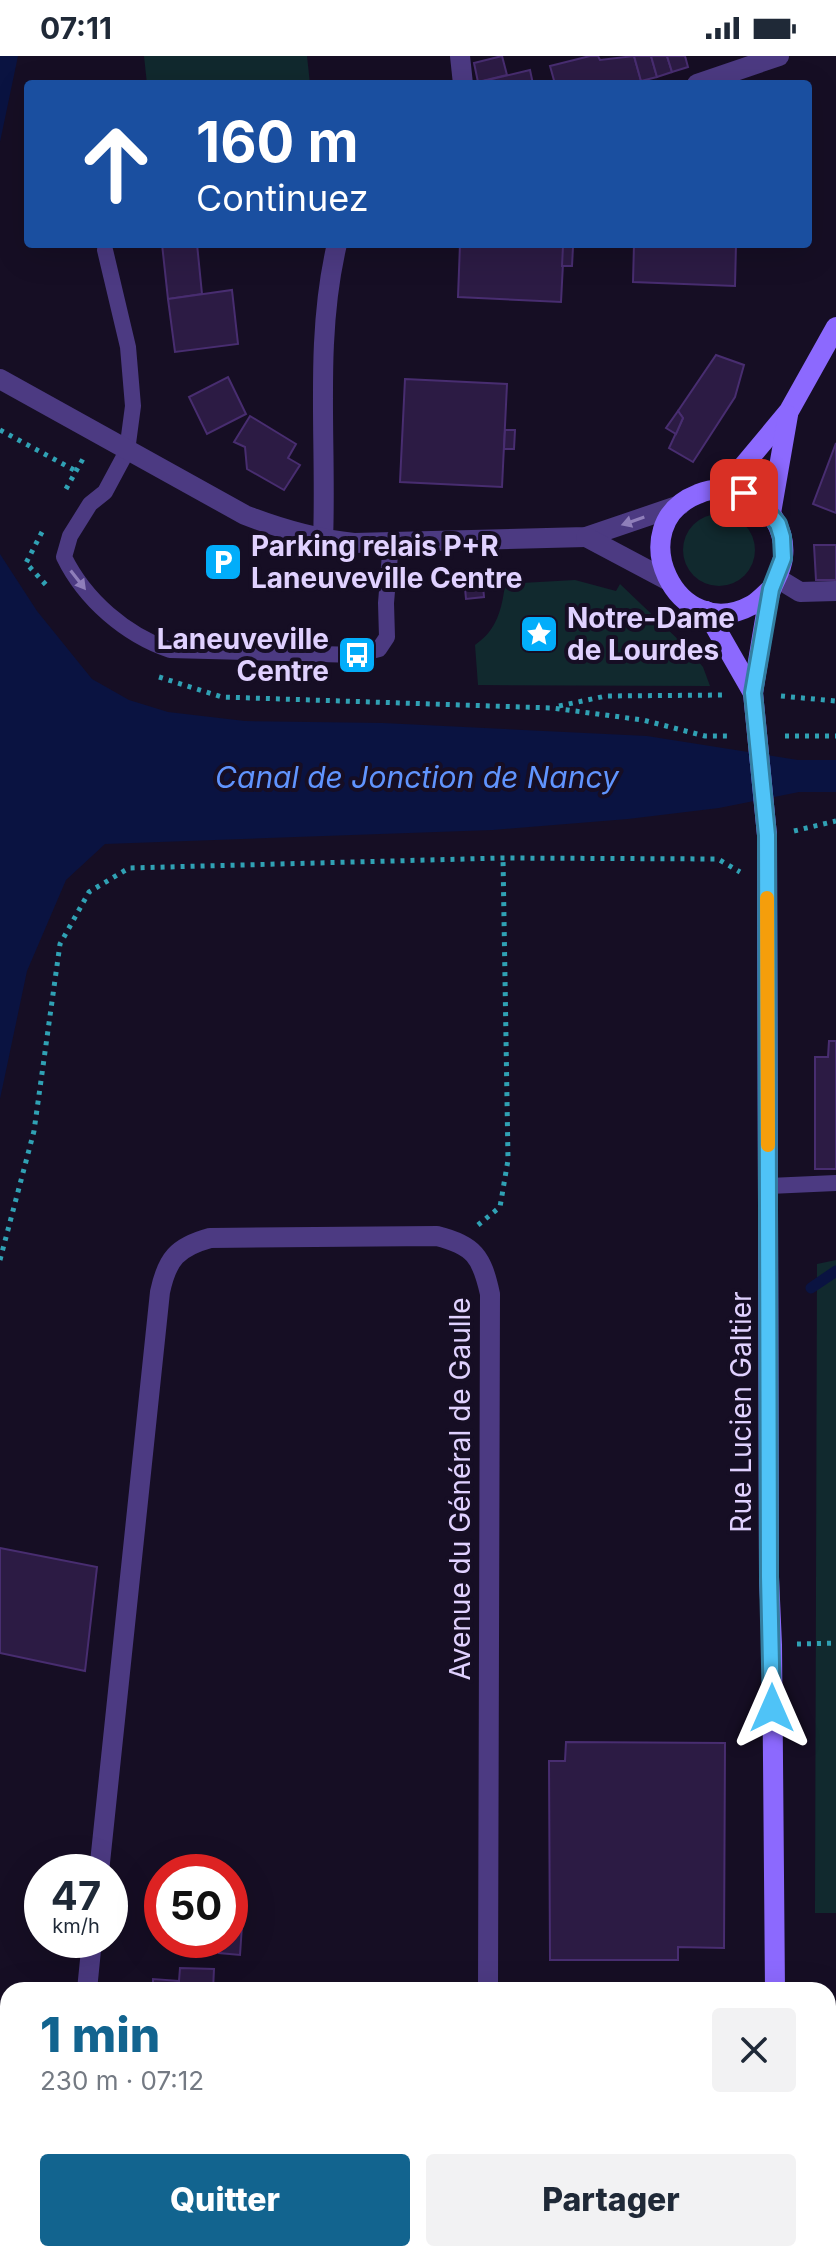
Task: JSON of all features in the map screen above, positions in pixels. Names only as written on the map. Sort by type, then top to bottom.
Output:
[{"type":"main road","points":[[724,489],[789,411],[836,327]]},
{"type":"main road","points":[[771,513],[789,411]]},
{"type":"main road","points":[[753,693],[774,584],[783,558],[782,537],[771,513],[744,493],[708,490],[680,505],[667,521],[661,540],[661,561],[667,580],[684,599],[706,611],[730,612],[753,605],[774,584]]},
{"type":"main road","points":[[706,611],[753,693]]},
{"type":"main road","name":"Rue Lucien Galtier","points":[[753,693],[767,835],[769,1577],[775,1982]]},
{"type":"street","points":[[460,56],[463,80]]},
{"type":"street","points":[[709,80],[779,56]]},
{"type":"street","points":[[323,540],[324,346],[328,293],[336,248]]},
{"type":"street","points":[[0,379],[245,515],[323,540],[354,543],[586,537],[680,505]]},
{"type":"street","points":[[586,537],[667,580]]},
{"type":"street","points":[[774,584],[800,592],[836,591]]},
{"type":"street","points":[[101,1854],[160,1292],[165,1269],[177,1252],[210,1238],[437,1236],[459,1241]]},
{"type":"street","name":"Avenue du Général de Gaulle","points":[[459,1241],[475,1252],[485,1271],[490,1294],[488,1982]]},
{"type":"street","points":[[88,1982],[90,1958]]},
{"type":"lane","points":[[105,250],[128,347],[133,406],[127,451],[105,492],[90,504],[70,536],[64,557],[75,579],[107,612],[144,641],[170,650],[357,655],[379,649],[387,637],[386,603],[391,542]]},
{"type":"lane","points":[[769,1186],[836,1183]]},
{"type":"path","points":[[0,430],[76,471],[84,457]]},
{"type":"path","points":[[41,580],[51,590]]},
{"type":"path","points":[[157,676],[222,697],[552,708],[643,720],[705,736],[734,736]]},
{"type":"path","points":[[552,708],[606,696],[753,693],[836,701]]},
{"type":"path","points":[[778,736],[836,736]]},
{"type":"path","points":[[767,835],[836,821]]},
{"type":"path","points":[[459,1241],[500,1207],[508,1160],[503,858]]},
{"type":"path","points":[[0,1260],[34,1131],[60,944],[89,892],[129,868],[503,858],[718,859],[766,887]]},
{"type":"path","points":[[772,1645],[836,1643]]},
{"type":"green space","points":[[144,56],[307,56],[310,80],[147,80]]},
{"type":"green space","points":[[719,514],[745,524],[755,550],[745,576],[719,586],[693,576],[683,550],[693,524]]},
{"type":"green space","points":[[575,580],[616,591],[620,584],[686,647],[703,667],[710,686],[478,685],[475,645],[489,633],[497,618],[505,584]]},
{"type":"green space","points":[[836,1260],[836,1913],[815,1913],[817,1264]]},
{"type":"water","points":[[0,56],[18,56],[0,142]]},
{"type":"water","name":"Canal de Jonction de Nancy","points":[[0,554],[37,611],[92,679],[129,700],[168,712],[245,721],[383,723],[647,736],[798,760],[836,760],[836,792],[799,792],[719,808],[493,830],[105,844],[66,880],[27,971],[0,1099]]},
{"type":"building","points":[[502,56],[507,75],[478,80],[474,63]]},
{"type":"building","points":[[590,56],[598,56],[600,60],[634,56],[641,80],[554,80],[550,66]]},
{"type":"building","points":[[634,56],[651,56],[657,77],[641,80]]},
{"type":"building","points":[[651,56],[667,56],[672,72],[657,77]]},
{"type":"building","points":[[667,56],[685,56],[688,67],[672,72]]},
{"type":"building","points":[[530,70],[532,80],[488,80]]},
{"type":"building","points":[[162,248],[197,248],[202,294],[168,299]]},
{"type":"building","points":[[460,248],[564,248],[561,302],[458,297]]},
{"type":"building","points":[[563,248],[573,248],[572,266],[562,266]]},
{"type":"building","points":[[634,248],[736,248],[735,286],[633,282]]},
{"type":"building","points":[[232,290],[238,344],[175,352],[168,299]]},
{"type":"building","points":[[716,355],[744,365],[735,397],[693,462],[669,448],[683,418],[678,411]]},
{"type":"building","points":[[228,377],[246,414],[207,434],[189,397]]},
{"type":"building","points":[[405,379],[507,384],[502,487],[400,482]]},
{"type":"building","points":[[678,411],[683,418],[676,434],[666,428]]},
{"type":"building","points":[[250,416],[296,444],[288,458],[300,465],[284,490],[247,469],[245,447],[234,442]]},
{"type":"building","points":[[505,430],[515,430],[514,449],[504,449]]},
{"type":"building","points":[[836,443],[836,513],[813,504]]},
{"type":"building","points":[[814,545],[836,545],[836,580],[816,580]]},
{"type":"building","points":[[483,586],[484,597],[466,599],[465,588]]},
{"type":"building","points":[[829,1041],[836,1041],[836,1169],[815,1169],[815,1057],[828,1057]]},
{"type":"building","points":[[0,1548],[97,1567],[85,1671],[0,1653]]},
{"type":"building","points":[[566,1742],[725,1743],[724,1948],[678,1947],[678,1960],[550,1960],[549,1761],[565,1761]]},
{"type":"building","points":[[180,1968],[214,1969],[213,1982],[153,1982],[153,1979],[179,1981]]},
{"type":"waterway","points":[[811,1288],[836,1271]]},
{"type":"slow traffic","points":[[767,898],[768,1145]]},
{"type":"place","name":"Parking relais P+R Laneuveville Centre","points":[[223,562]]},
{"type":"place","name":"Notre-Dame de Lourdes","points":[[539,634]]},
{"type":"place","name":"Laneuveville Centre","points":[[357,655]]},
{"type":"route","points":[[744,493],[771,513],[778,524],[783,558],[771,589],[753,693],[767,835],[772,1708]]}]
